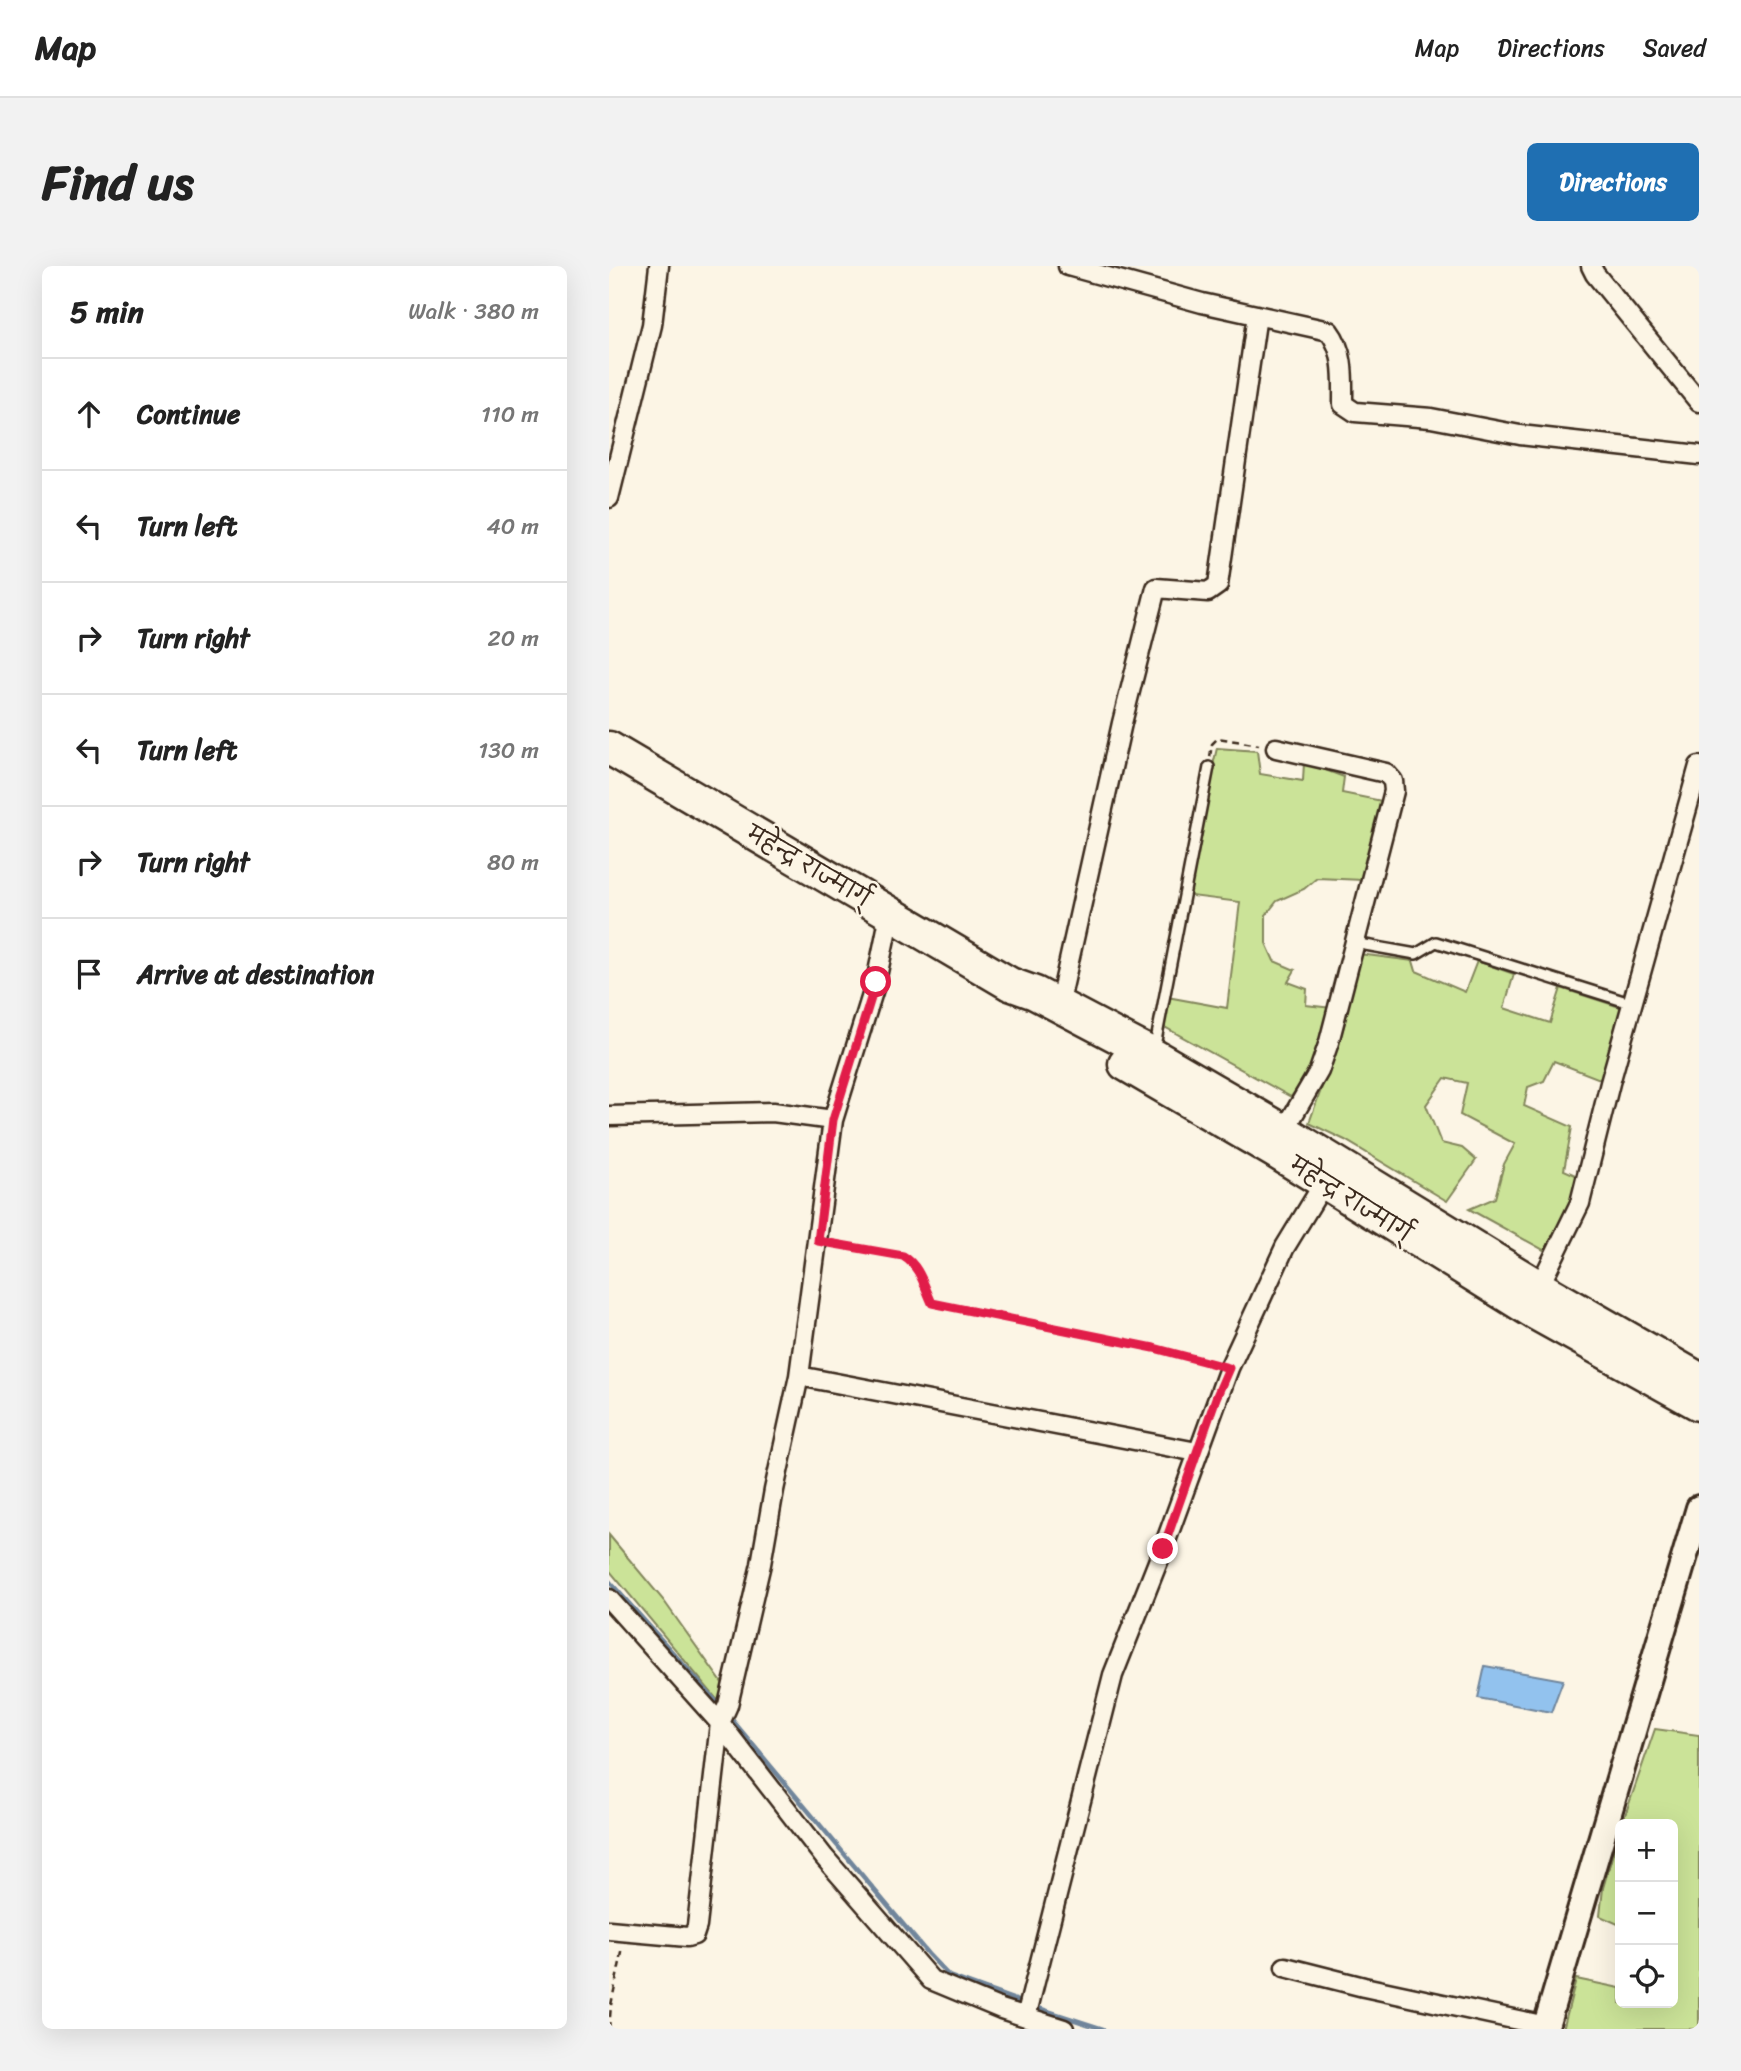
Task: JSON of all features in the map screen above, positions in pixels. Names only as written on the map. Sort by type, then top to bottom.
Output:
[{"type":"highway","name":"महेन्द्र राज्मार्ग्","points":[[609,748],[1010,984],[1035,993],[1153,1055],[1699,1379]]},
{"type":"highway","name":"महेन्द्र राज्मार्ग्","points":[[1010,984],[1047,1019],[1274,1151],[1535,1313],[1699,1404]]},
{"type":"main road","points":[[1545,2027],[1699,1508]]},
{"type":"street","points":[[609,498],[652,325],[659,266]]},
{"type":"street","points":[[1068,266],[1202,303],[1329,331],[1338,342],[1343,371],[1343,404],[1355,412],[1431,418],[1520,435],[1699,455]]},
{"type":"street","points":[[1591,266],[1699,402]]},
{"type":"street","points":[[1059,1006],[1122,723],[1156,588],[1208,592],[1218,585],[1257,315]]},
{"type":"street","points":[[1276,748],[1386,773],[1392,781],[1394,791],[1329,1042],[1319,1071],[1284,1131]]},
{"type":"street","points":[[1539,1286],[1580,1203],[1699,766]]},
{"type":"street","points":[[618,1930],[687,1937],[694,1936],[697,1926],[720,1723],[728,1705],[761,1564],[799,1376],[833,1120],[876,982],[890,914]]},
{"type":"street","points":[[609,1116],[773,1112],[833,1120]]},
{"type":"street","points":[[1026,2017],[1113,1675],[1163,1549],[1229,1368],[1285,1247],[1324,1183]]},
{"type":"street","points":[[799,1376],[1197,1452]]},
{"type":"street","points":[[609,1599],[720,1723],[824,1857],[931,1980],[1064,2029]]},
{"type":"street","points":[[1285,1966],[1545,2027]]},
{"type":"lane","points":[[1153,1055],[1209,767]]},
{"type":"lane","points":[[1354,943],[1416,954],[1436,942],[1633,1004]]},
{"type":"path","points":[[1209,767],[1212,744],[1218,738],[1276,748]]},
{"type":"path","points":[[818,1241],[903,1256],[917,1269],[932,1303],[1154,1348],[1229,1368]]},
{"type":"path","points":[[609,2029],[618,1930]]},
{"type":"green space","points":[[1217,748],[1257,751],[1260,774],[1303,781],[1304,762],[1344,777],[1342,793],[1382,801],[1363,880],[1317,878],[1304,889],[1277,901],[1266,915],[1266,943],[1274,961],[1295,970],[1288,982],[1307,989],[1306,1005],[1333,1008],[1325,1046],[1291,1097],[1161,1025],[1167,997],[1227,1008],[1240,902],[1183,895]]},
{"type":"green space","points":[[1359,954],[1413,961],[1416,971],[1465,992],[1477,961],[1514,974],[1504,1008],[1550,1023],[1561,988],[1626,1009],[1605,1081],[1554,1061],[1544,1081],[1528,1087],[1524,1106],[1572,1127],[1564,1170],[1580,1177],[1572,1210],[1547,1252],[1469,1209],[1495,1198],[1504,1164],[1515,1144],[1460,1115],[1467,1083],[1445,1078],[1426,1105],[1441,1143],[1462,1148],[1476,1160],[1447,1201],[1345,1140],[1309,1123],[1344,1026]]},
{"type":"green space","points":[[609,1535],[664,1601],[725,1687],[720,1703],[609,1570]]},
{"type":"green space","points":[[1655,1729],[1699,1735],[1699,2029],[1563,2029],[1576,1979],[1615,1987],[1615,2008],[1678,2008],[1678,1819],[1624,1819]]},
{"type":"green space","points":[[1615,1846],[1615,1923],[1600,1916],[1603,1888]]},
{"type":"water","points":[[1485,1666],[1563,1680],[1551,1712],[1478,1698]]},
{"type":"waterway","points":[[609,1581],[722,1708]]},
{"type":"waterway","points":[[728,1715],[949,1976],[1024,2003]]},
{"type":"waterway","points":[[1032,2006],[1103,2029]]},
{"type":"route","points":[[876,982],[833,1120],[818,1241],[903,1256],[917,1269],[932,1303],[1154,1348],[1229,1368],[1163,1549]]}]
